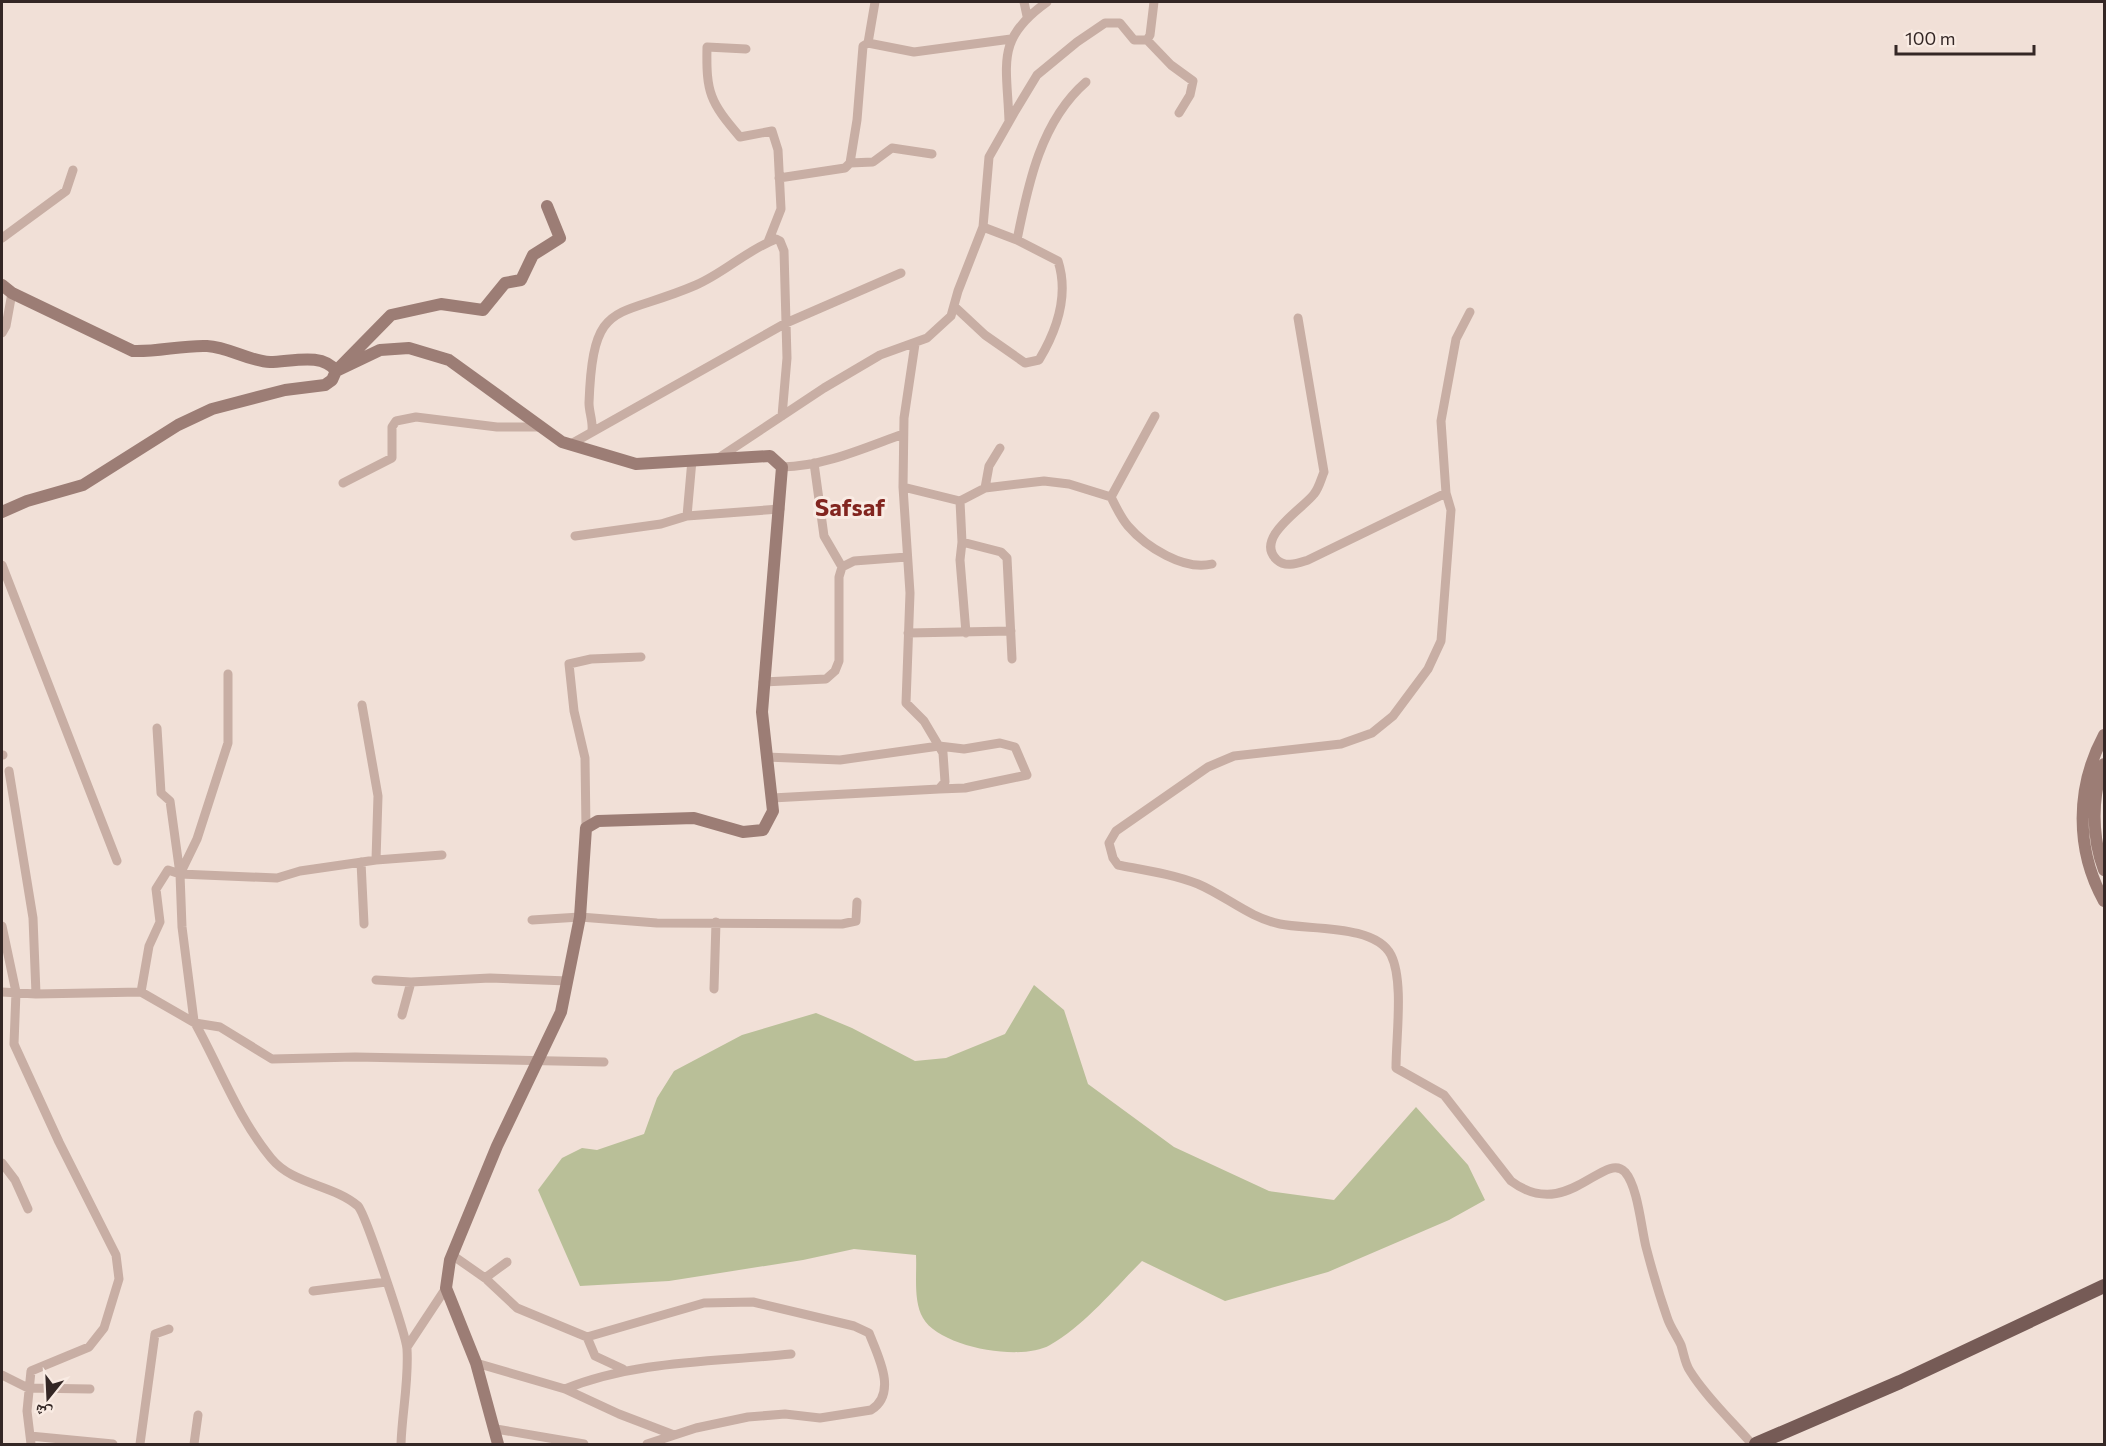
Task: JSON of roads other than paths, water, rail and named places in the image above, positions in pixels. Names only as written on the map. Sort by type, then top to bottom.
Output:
[{"type":"main road","points":[[1754,1444],[1900,1382],[2104,1286]]},
{"type":"street","points":[[868,43],[875,2]]},
{"type":"street","points":[[1024,2],[1027,16]]},
{"type":"street","points":[[1010,124],[1007,50],[1011,39],[1027,16],[1047,2]]},
{"type":"street","points":[[1147,40],[1150,35],[1154,2]]},
{"type":"street","points":[[717,459],[880,355],[927,338],[951,316],[958,291],[983,227],[989,158],[1037,75],[1077,42],[1105,24],[1119,23],[1134,40],[1147,40],[1171,65],[1193,81],[1190,95],[1179,113]]},
{"type":"street","points":[[779,178],[845,168],[850,163],[857,120],[863,46],[868,43],[914,52],[1011,39]]},
{"type":"street","points":[[746,49],[707,47],[706,84],[717,111],[740,137],[772,131],[778,150],[781,209],[768,242]]},
{"type":"street","points":[[1017,240],[1026,191],[1039,152],[1068,97],[1086,82]]},
{"type":"street","points":[[850,163],[873,162],[892,148],[932,154]]},
{"type":"street","points":[[2,238],[66,191],[73,170]]},
{"type":"street","points":[[2,512],[27,501],[83,485],[178,425],[212,409],[285,390],[325,385],[391,315],[441,304],[483,310],[505,283],[521,280],[533,255],[560,238],[547,206]]},
{"type":"street","points":[[955,307],[985,335],[1025,363],[1039,360],[1053,337],[1064,280],[1058,261],[1017,240],[983,227]]},
{"type":"street","points":[[592,430],[589,406],[594,348],[602,325],[616,313],[698,284],[776,239],[784,251],[787,358],[782,416]]},
{"type":"street","points":[[571,444],[592,430],[786,323],[901,273]]},
{"type":"street","points":[[2,285],[12,294],[133,351],[154,352],[206,346],[266,362],[322,362],[331,365],[336,372]]},
{"type":"street","points":[[2,333],[6,326],[12,294]]},
{"type":"street","points":[[1470,312],[1456,339],[1441,421],[1446,493],[1451,510],[1441,641],[1428,669],[1393,716],[1372,733],[1341,744],[1234,756],[1208,766],[1116,831],[1109,843],[1113,858],[1118,865],[1198,884],[1251,913],[1279,924],[1353,932],[1371,937],[1382,944],[1391,954],[1397,975],[1396,1068],[1444,1095],[1510,1181],[1523,1191],[1542,1195],[1562,1194],[1581,1186],[1606,1168],[1617,1167],[1625,1172],[1632,1183],[1646,1248],[1667,1318],[1689,1370],[1754,1444]]},
{"type":"street","points":[[1298,318],[1324,472],[1315,493],[1276,530],[1270,545],[1274,557],[1281,563],[1293,564],[1308,560],[1446,493]]},
{"type":"street","points":[[915,344],[903,434],[903,487],[910,594],[906,703],[924,721],[939,746],[946,768],[945,782],[939,789]]},
{"type":"street","points":[[336,372],[380,350],[410,348],[449,360],[541,427],[571,444],[636,464],[770,456],[782,467],[814,463],[903,434]]},
{"type":"street","points":[[343,483],[392,458],[392,427],[396,421],[416,417],[497,427],[541,427]]},
{"type":"street","points":[[1111,497],[1155,417]]},
{"type":"street","points":[[985,488],[989,466],[1000,448]]},
{"type":"street","points":[[687,516],[692,460]]},
{"type":"street","points":[[814,463],[824,536],[842,567]]},
{"type":"street","points":[[586,828],[598,821],[694,818],[743,832],[762,830],[773,811],[762,712],[782,467]]},
{"type":"street","points":[[903,487],[960,501],[985,488],[1044,481],[1069,484],[1111,497],[1128,526],[1167,557],[1191,565],[1212,564]]},
{"type":"street","points":[[960,501],[962,542],[960,560],[966,633]]},
{"type":"street","points":[[575,536],[661,524],[687,516],[780,509]]},
{"type":"street","points":[[962,542],[1001,552],[1007,558],[1012,659]]},
{"type":"street","points":[[763,682],[826,679],[835,671],[839,661],[839,577],[842,567],[854,561],[907,557]]},
{"type":"street","points":[[2,565],[117,861]]},
{"type":"street","points":[[908,633],[1011,631]]},
{"type":"street","points":[[407,1347],[446,1288],[452,1255],[497,1146],[561,1012],[580,917],[586,828],[585,758],[574,711],[569,664],[591,659],[641,657]]},
{"type":"street","points":[[180,874],[197,839],[228,743],[228,674]]},
{"type":"street","points":[[362,705],[378,796],[376,860]]},
{"type":"street","points":[[157,728],[160,793],[170,801],[180,874],[182,927],[194,1022],[245,1119],[272,1160],[295,1178],[327,1187],[360,1208],[381,1261],[407,1347],[401,1444]]},
{"type":"street","points":[[2104,735],[2090,767],[2083,793],[2082,818],[2089,867],[2104,901]]},
{"type":"street","points":[[766,757],[840,760],[939,746],[964,749],[1000,743],[1015,747],[1028,775],[965,788],[772,798]]},
{"type":"street","points":[[2104,764],[2095,816],[2097,840],[2104,870]]},
{"type":"street","points":[[9,771],[33,918],[36,994]]},
{"type":"street","points":[[141,992],[149,946],[160,922],[156,889],[168,870],[180,874],[277,878],[300,870],[376,860],[442,855]]},
{"type":"street","points":[[361,862],[364,924]]},
{"type":"street","points":[[532,920],[580,917],[657,922],[842,924],[856,921],[857,902]]},
{"type":"street","points":[[714,989],[716,922]]},
{"type":"street","points":[[2,926],[16,993],[14,1044],[116,1255],[119,1280],[104,1328],[88,1347],[31,1371],[28,1388],[30,1440],[113,1444]]},
{"type":"street","points":[[376,980],[411,982],[490,978],[568,981]]},
{"type":"street","points":[[402,1015],[411,982]]},
{"type":"street","points":[[2,992],[36,994],[141,992],[194,1022],[220,1027],[272,1059],[538,1059],[604,1062]]},
{"type":"street","points":[[2,1163],[15,1180],[28,1209]]},
{"type":"street","points":[[452,1255],[485,1278],[518,1308],[587,1337],[704,1303],[753,1302],[854,1326],[869,1333],[884,1372],[884,1395],[877,1407],[871,1410],[820,1418],[785,1414],[748,1417],[647,1444]]},
{"type":"street","points":[[485,1278],[507,1262]]},
{"type":"street","points":[[313,1291],[386,1282]]},
{"type":"street","points":[[446,1288],[476,1363],[496,1429],[498,1444]]},
{"type":"street","points":[[140,1444],[155,1334],[169,1329]]},
{"type":"street","points":[[587,1337],[595,1356],[624,1370]]},
{"type":"street","points":[[565,1389],[624,1370],[791,1354]]},
{"type":"street","points":[[476,1363],[565,1389],[619,1414],[674,1435]]},
{"type":"street","points":[[2,1375],[28,1388],[90,1389]]},
{"type":"street","points":[[194,1444],[198,1414]]},
{"type":"street","points":[[496,1429],[584,1444]]},
{"type":"district","name":"Safsaf","points":[[850,508]]}]
